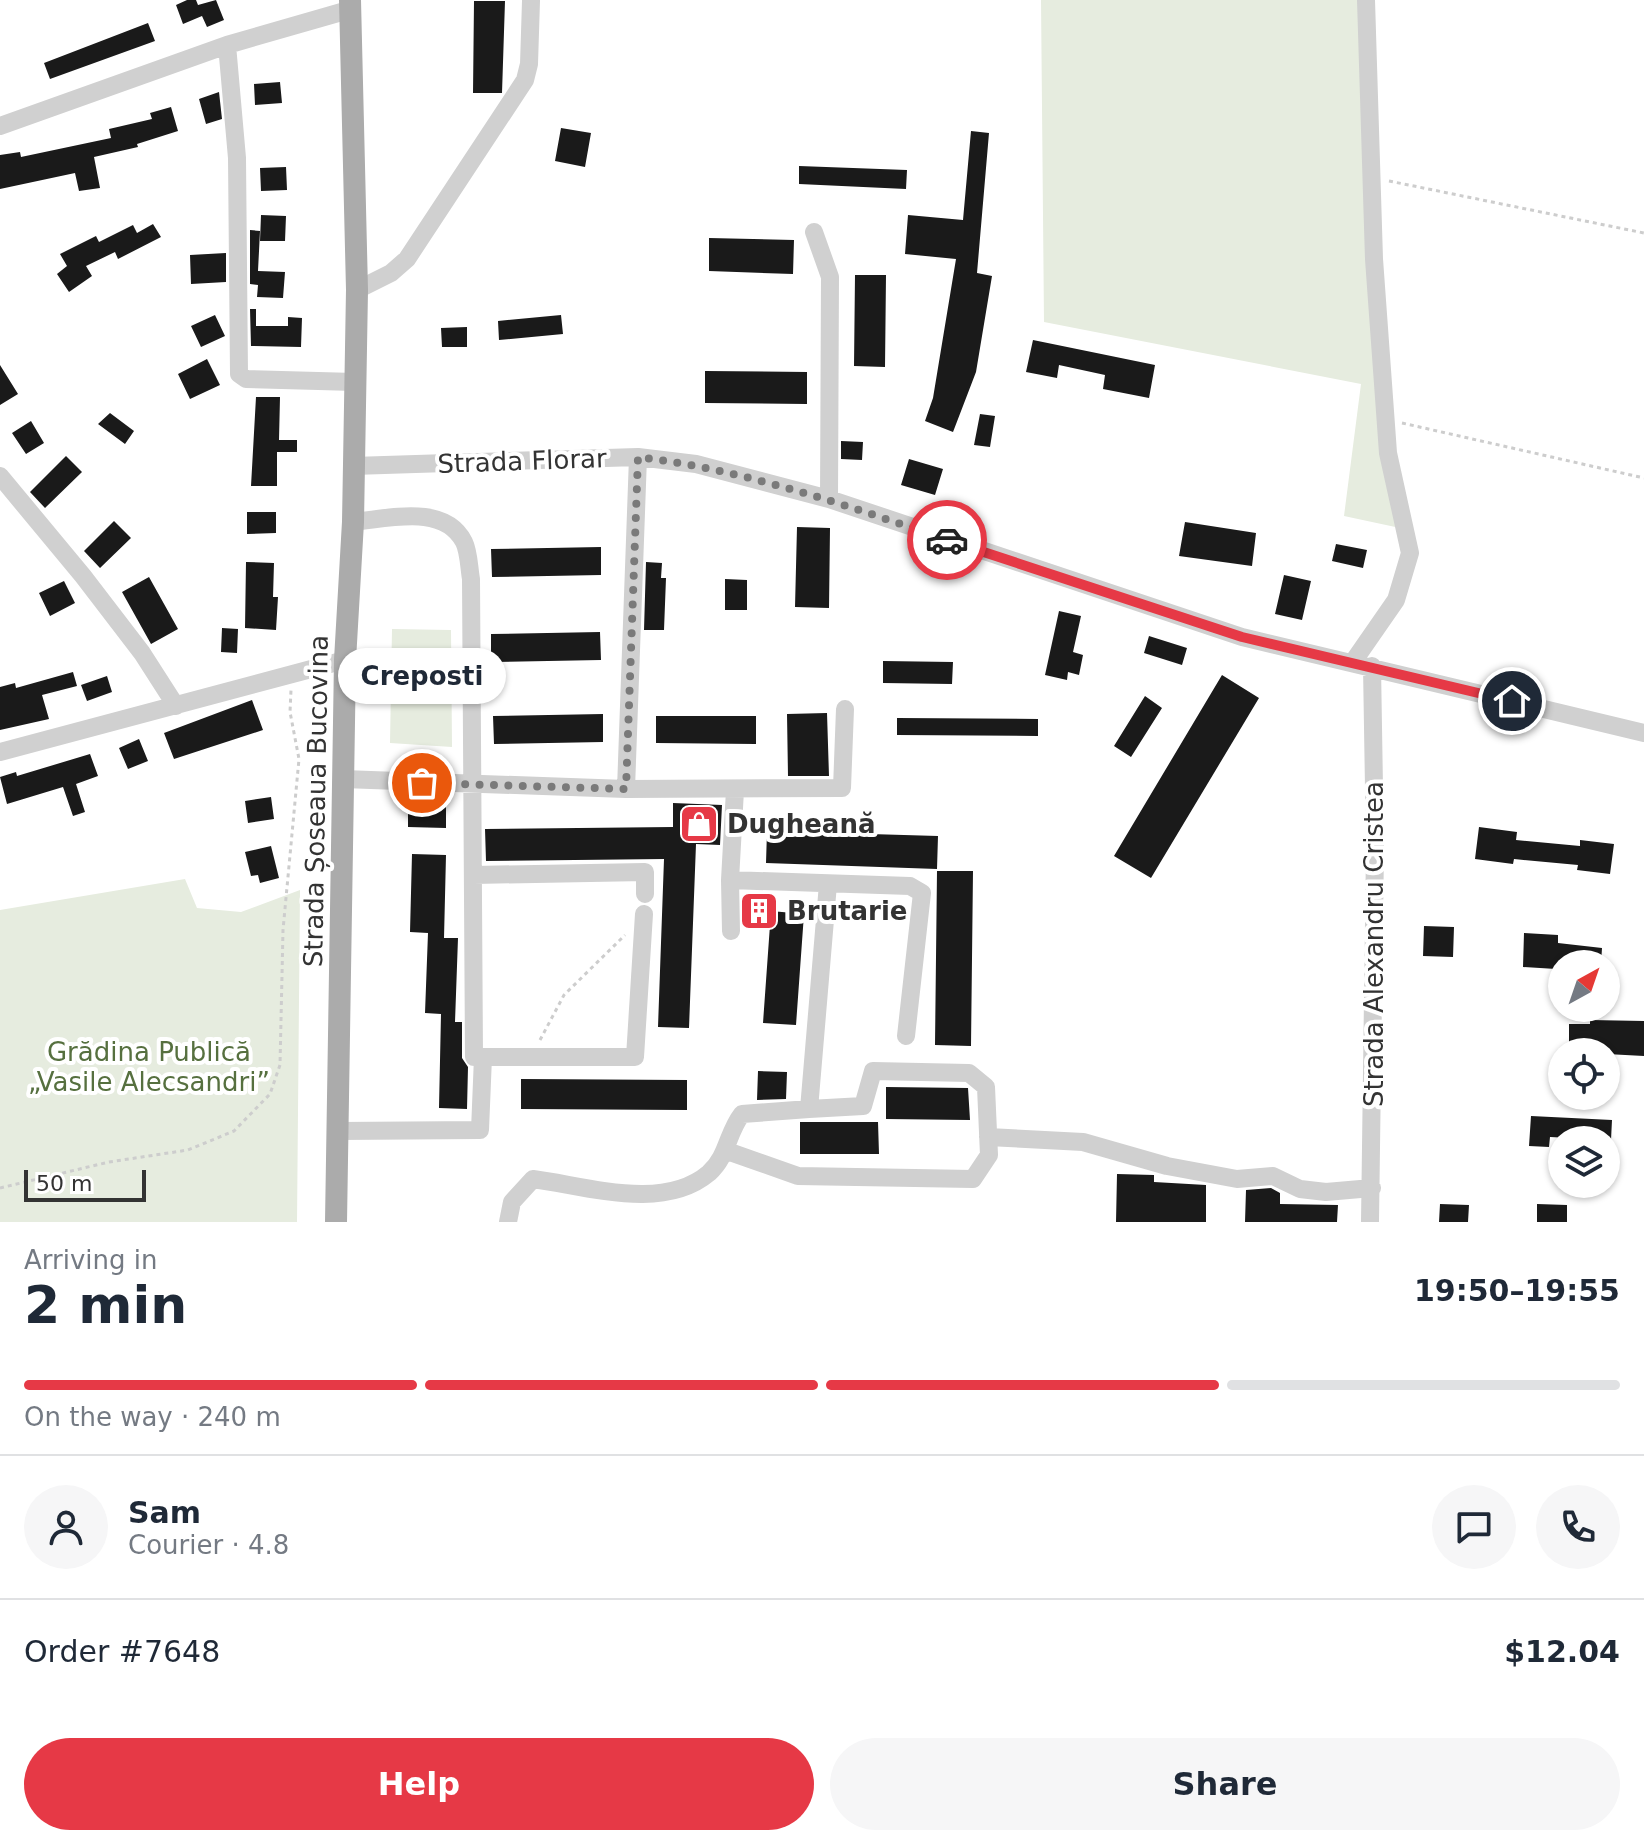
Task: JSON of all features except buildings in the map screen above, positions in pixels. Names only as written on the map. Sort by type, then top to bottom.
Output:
[{"type":"main road","name":"Strada Șoseaua Bucovina","points":[[336,1222],[345,660],[353,522],[357,290],[351,5]]},
{"type":"street","points":[[1353,662],[1396,600],[1410,553],[1388,453],[1371,177],[1366,0]]},
{"type":"street","points":[[357,290],[391,273],[407,259],[516,95],[529,64],[531,1]]},
{"type":"street","points":[[0,126],[227,45],[351,5]]},
{"type":"street","points":[[227,45],[237,158],[239,374],[246,379],[355,382]]},
{"type":"street","points":[[814,232],[830,277],[829,499]]},
{"type":"street","points":[[626,789],[638,457]]},
{"type":"street","name":"Strada Florar","points":[[353,466],[638,457],[696,464],[829,499],[1242,637],[1644,733]]},
{"type":"street","points":[[4,488],[109,609],[176,706]]},
{"type":"street","points":[[353,522],[425,516],[453,528],[465,543],[471,579],[475,785],[474,1057],[635,1057],[644,917]]},
{"type":"street","points":[[0,752],[345,660]]},
{"type":"street","name":"Strada Alexandru Cristea","points":[[1370,1222],[1372,666]]},
{"type":"street","points":[[343,779],[626,789],[842,788],[845,709]]},
{"type":"street","points":[[731,931],[730,880],[735,790]]},
{"type":"street","points":[[474,875],[645,872],[645,894]]},
{"type":"street","points":[[730,880],[910,886],[922,893],[906,1036]]},
{"type":"street","points":[[809,1109],[828,884]]},
{"type":"street","points":[[338,1131],[480,1130],[483,1057]]},
{"type":"street","points":[[508,1222],[512,1202],[533,1179],[660,1196],[708,1174],[727,1151],[733,1126],[742,1114],[863,1106],[873,1071],[969,1073],[986,1087],[989,1155],[973,1179],[798,1176],[727,1151]]},
{"type":"street","points":[[988,1137],[1083,1142],[1167,1166],[1237,1179],[1273,1176],[1300,1189],[1326,1192],[1372,1188]]},
{"type":"path","points":[[1371,177],[1644,233]]},
{"type":"path","points":[[1386,419],[1644,478]]},
{"type":"path","points":[[0,1188],[109,1162],[188,1150],[234,1131],[270,1094],[280,1065],[283,930],[299,759],[290,712],[291,675]]},
{"type":"path","points":[[530,1057],[564,995],[644,917]]},
{"type":"green space","points":[[1041,0],[1359,0],[1400,528],[1344,516],[1361,384],[1044,322]]},
{"type":"green space","points":[[392,629],[451,630],[452,747],[390,743]]},
{"type":"green space","name":"Grădina Publică „Vasile Alecsandri”","points":[[185,879],[197,908],[241,912],[300,890],[297,1222],[0,1222],[0,910]]},
{"type":"way so far","points":[[422,783],[626,789],[638,457],[696,464],[829,499],[947,540]]},
{"type":"place","name":"Creposti","points":[[422,783]]},
{"type":"place","name":"Dugheană","points":[[699,824]]},
{"type":"place","name":"Brutarie","points":[[759,911]]},
{"type":"route","points":[[947,540],[1242,637],[1512,701]]}]
